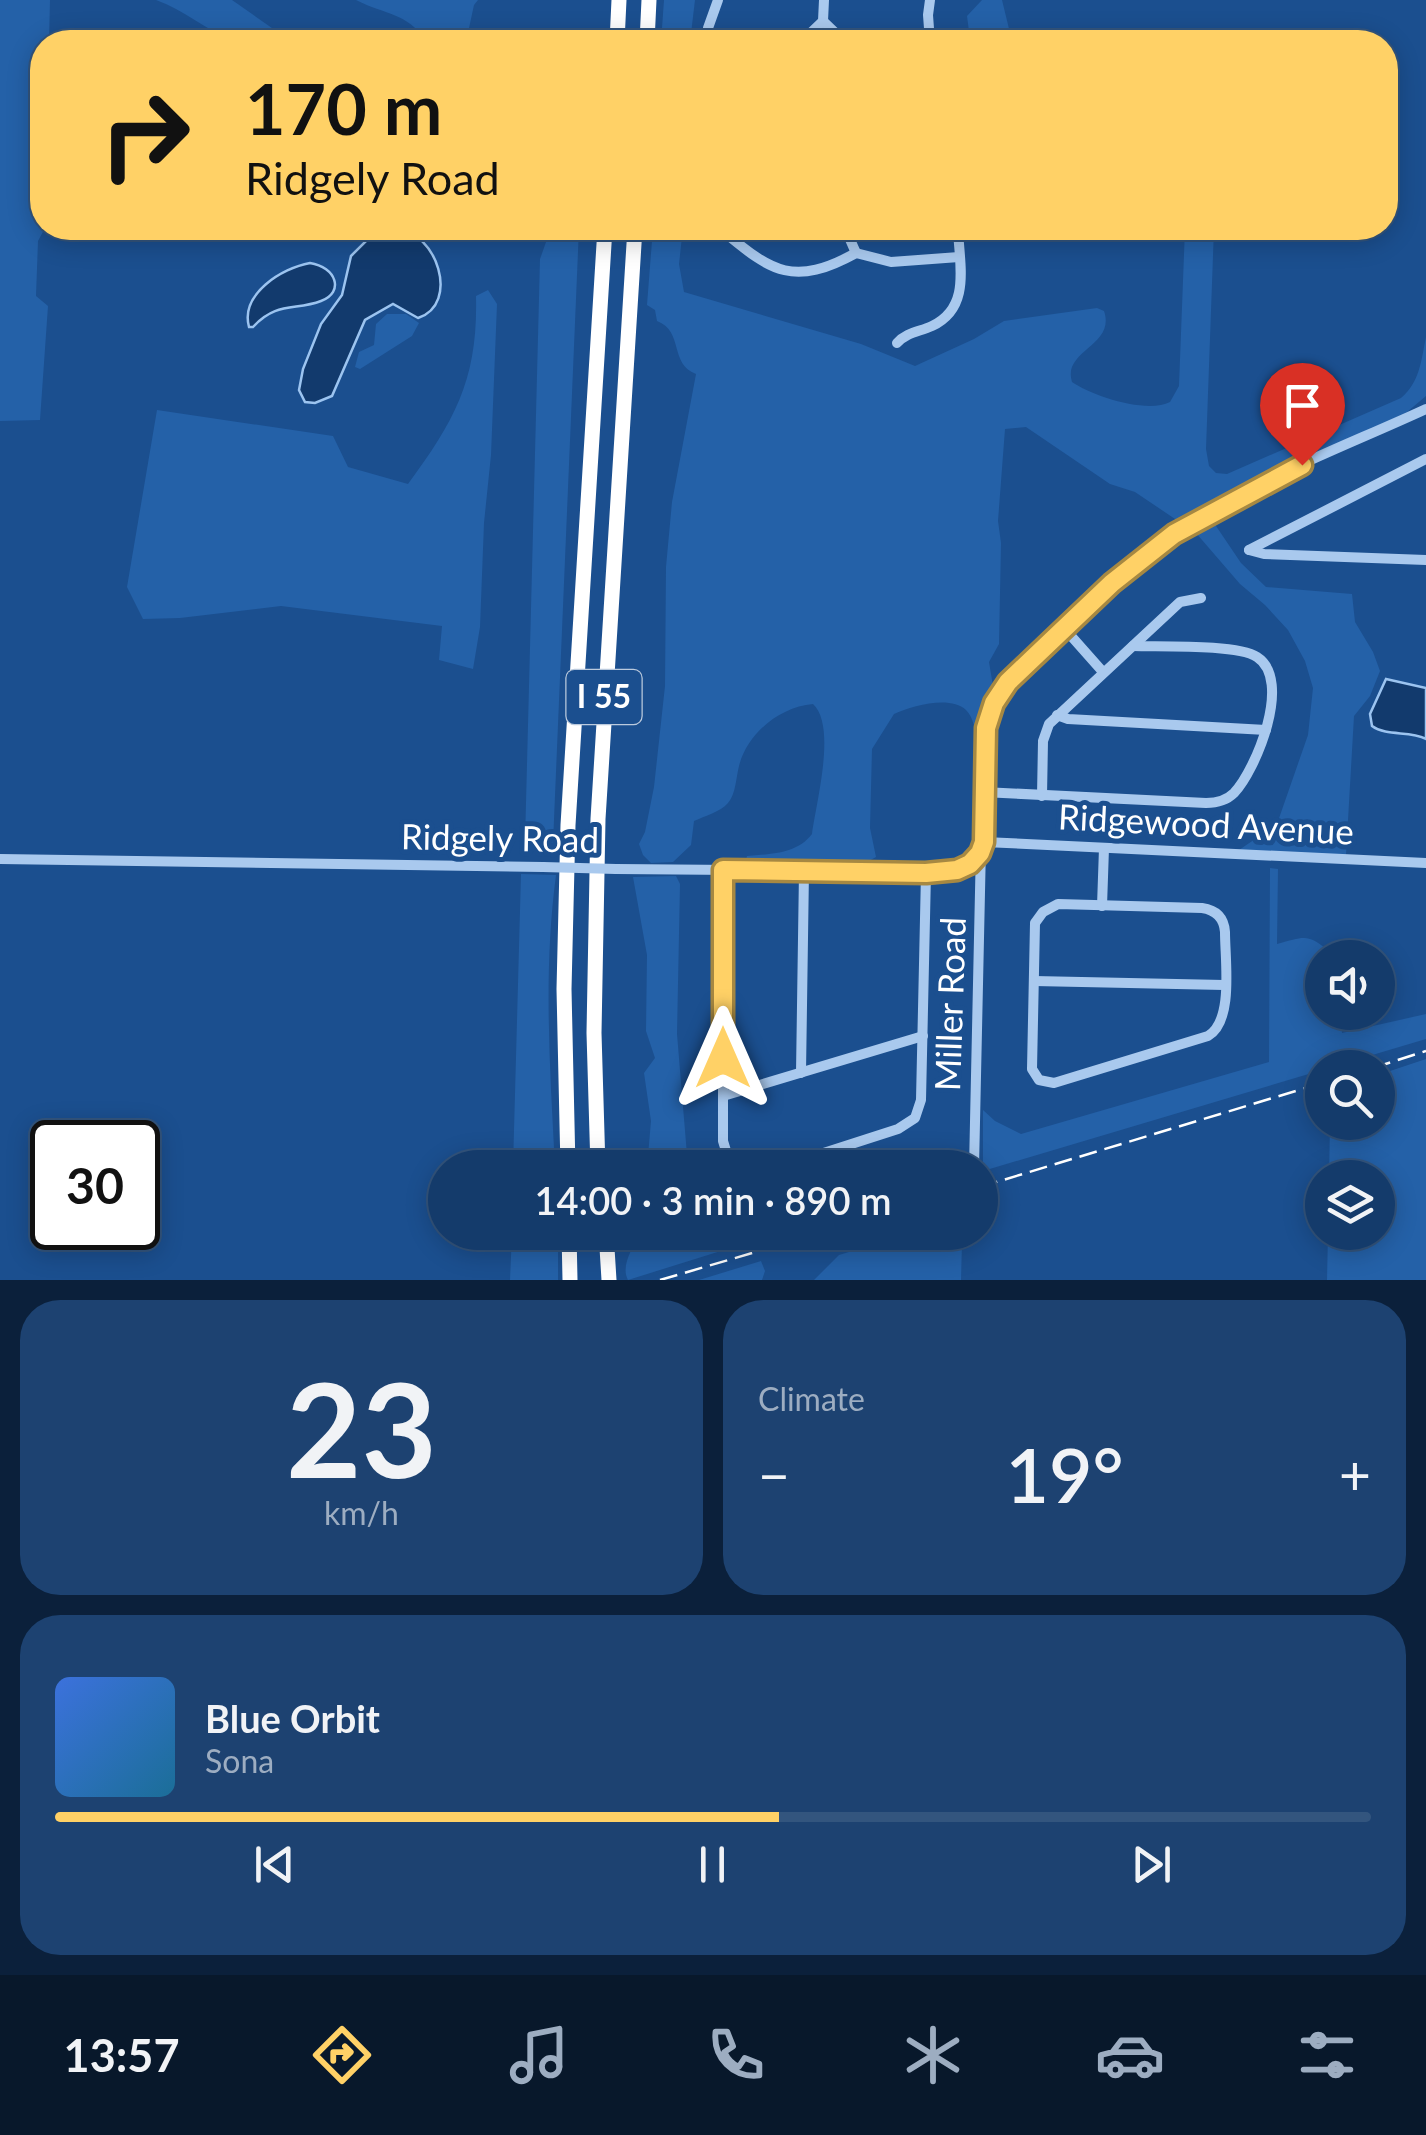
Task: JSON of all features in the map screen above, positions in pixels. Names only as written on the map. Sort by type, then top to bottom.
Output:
[{"type":"highway","points":[[618,30],[620,0]]},
{"type":"highway","points":[[648,30],[649,0]]},
{"type":"highway","name":"I 55","points":[[568,1150],[564,988],[568,825],[603,240]]},
{"type":"highway","name":"I 55","points":[[597,1150],[594,1033],[598,819],[634,240]]},
{"type":"highway","points":[[569,1250],[570,1280]]},
{"type":"highway","points":[[600,1280],[602,1250]]},
{"type":"highway","points":[[605,1250],[609,1280]]},
{"type":"street","points":[[708,30],[718,0]]},
{"type":"street","points":[[814,30],[823,21],[824,0]]},
{"type":"street","points":[[929,30],[930,0]]},
{"type":"street","points":[[823,21],[832,30]]},
{"type":"street","points":[[734,240],[778,270],[838,263],[856,253],[891,262],[958,257]]},
{"type":"street","points":[[850,240],[856,253]]},
{"type":"street","points":[[897,343],[939,322],[954,309],[962,279],[958,240]]},
{"type":"street","name":"Miller Road","points":[[975,1150],[983,792],[986,728],[994,703],[1008,682],[1146,554],[1190,524],[1278,477],[1426,409]]},
{"type":"street","points":[[1426,459],[1249,550],[1264,554],[1426,560]]},
{"type":"street","points":[[1042,796],[1043,741],[1057,715],[1180,602],[1201,598]]},
{"type":"street","points":[[1062,631],[1100,674]]},
{"type":"street","points":[[983,792],[1206,803],[1227,798],[1241,783],[1271,717],[1272,685],[1267,668],[1258,658],[1239,650],[1133,646]]},
{"type":"street","points":[[1057,715],[1068,719],[1266,730]]},
{"type":"street","name":"Ridgewood Avenue","points":[[984,842],[1426,863]]},
{"type":"street","name":"Ridgely Road","points":[[0,859],[926,873],[965,867],[976,860],[984,842]]},
{"type":"street","points":[[1102,906],[1104,848]]},
{"type":"street","points":[[723,870],[726,1150]]},
{"type":"street","points":[[801,1073],[804,872]]},
{"type":"street","points":[[833,1150],[898,1129],[915,1118],[921,1100],[926,873]]},
{"type":"street","points":[[1058,904],[1102,906],[1202,908],[1213,912],[1224,926],[1224,1016],[1213,1034],[1054,1083],[1037,1083],[1032,1069],[1036,924],[1040,909],[1058,904]]},
{"type":"street","points":[[1034,981],[1224,985]]},
{"type":"street","points":[[723,1096],[923,1036]]},
{"type":"shaded area","points":[[0,0],[50,0],[49,30],[30,30],[30,240],[39,240],[36,296],[48,306],[40,420],[0,421]]},
{"type":"shaded area","points":[[156,0],[232,0],[275,30],[211,30]]},
{"type":"shaded area","points":[[356,0],[478,0],[469,30],[417,30],[403,19]]},
{"type":"shaded area","points":[[664,0],[695,0],[691,30],[662,30]]},
{"type":"shaded area","points":[[982,0],[1002,0],[1009,30],[969,30],[967,16]]},
{"type":"shaded area","points":[[367,240],[420,240],[438,269],[438,298],[431,310],[418,318],[393,304],[365,320],[332,396],[315,403],[305,402],[299,390],[303,369],[321,324],[342,295],[351,256]]},
{"type":"shaded area","points":[[547,240],[578,240],[553,843],[525,842],[540,259]]},
{"type":"shaded area","points":[[652,240],[682,240],[679,264],[684,292],[861,344],[915,366],[1004,321],[1097,308],[1104,311],[1103,332],[1074,362],[1072,382],[1106,398],[1134,405],[1160,405],[1170,402],[1179,386],[1185,240],[1214,240],[1206,449],[1209,466],[1216,473],[1227,474],[1401,398],[1416,378],[1426,337],[1426,396],[1407,412],[1181,523],[1135,492],[1110,484],[1026,427],[1005,429],[998,521],[999,644],[989,662],[993,686],[977,741],[971,717],[951,703],[931,703],[894,714],[872,749],[870,828],[876,857],[858,867],[745,865],[747,856],[791,849],[812,834],[823,766],[824,729],[813,704],[788,710],[766,724],[749,743],[731,799],[721,809],[694,821],[691,845],[673,862],[651,863],[639,844],[654,787],[665,686],[666,567],[672,502],[696,374],[682,363],[671,332],[657,321],[655,310],[647,305]]},
{"type":"shaded area","points":[[310,263],[331,274],[333,292],[312,304],[270,313],[249,327],[251,304],[266,284],[287,270]]},
{"type":"shaded area","points":[[488,290],[497,304],[480,627],[473,669],[439,660],[442,626],[281,606],[143,619],[127,587],[157,410],[333,436],[348,467],[408,484],[439,439],[461,396],[473,351],[476,296]]},
{"type":"shaded area","points":[[387,314],[406,314],[419,323],[412,336],[360,369],[355,367],[359,352],[374,345],[376,324]]},
{"type":"shaded area","points":[[1214,523],[1241,563],[1266,587],[1352,594],[1355,622],[1380,671],[1370,696],[1354,716],[1346,855],[1239,850],[1277,824],[1308,735],[1313,688],[1305,661],[1288,630],[1240,584],[1196,533]]},
{"type":"shaded area","points":[[1386,679],[1426,688],[1426,739],[1372,726],[1370,714]]},
{"type":"shaded area","points":[[1270,868],[1278,869],[1277,944],[1295,939],[1311,940],[1305,940],[1305,1030],[1395,1030],[1395,1021],[1426,1014],[1426,1039],[1389,1050],[1305,1050],[1305,1075],[998,1167],[998,1150],[983,1150],[983,1110],[1021,1134],[1269,1062]]},
{"type":"shaded area","points":[[521,874],[556,875],[549,985],[554,1150],[513,1150]]},
{"type":"shaded area","points":[[676,876],[680,884],[677,1034],[687,1150],[648,1150],[651,1121],[644,1073],[655,1058],[646,1031],[647,955],[633,877]]},
{"type":"shaded area","points":[[1426,1059],[1426,1280],[1327,1280],[1328,1250],[1395,1250],[1395,1160],[1329,1160],[1330,1140],[1395,1140],[1395,1069]]},
{"type":"shaded area","points":[[511,1250],[558,1250],[558,1280],[510,1280]]},
{"type":"shaded area","points":[[632,1250],[724,1250],[628,1280],[627,1262]]},
{"type":"shaded area","points":[[856,1250],[962,1250],[961,1280],[814,1280],[839,1255]]},
{"type":"shaded area","points":[[761,1261],[765,1271],[762,1280],[699,1280]]},
{"type":"waterway","points":[[1077,623],[1152,556],[1191,529]]},
{"type":"railway","points":[[1395,1061],[1426,1051]]},
{"type":"railway","points":[[998,1182],[1305,1088]]},
{"type":"railway","points":[[660,1280],[762,1250]]},
{"type":"route","points":[[723,1058],[723,870],[926,873],[957,870],[976,860],[984,842],[986,728],[994,703],[1008,682],[1146,554],[1190,524],[1302,465]]}]
